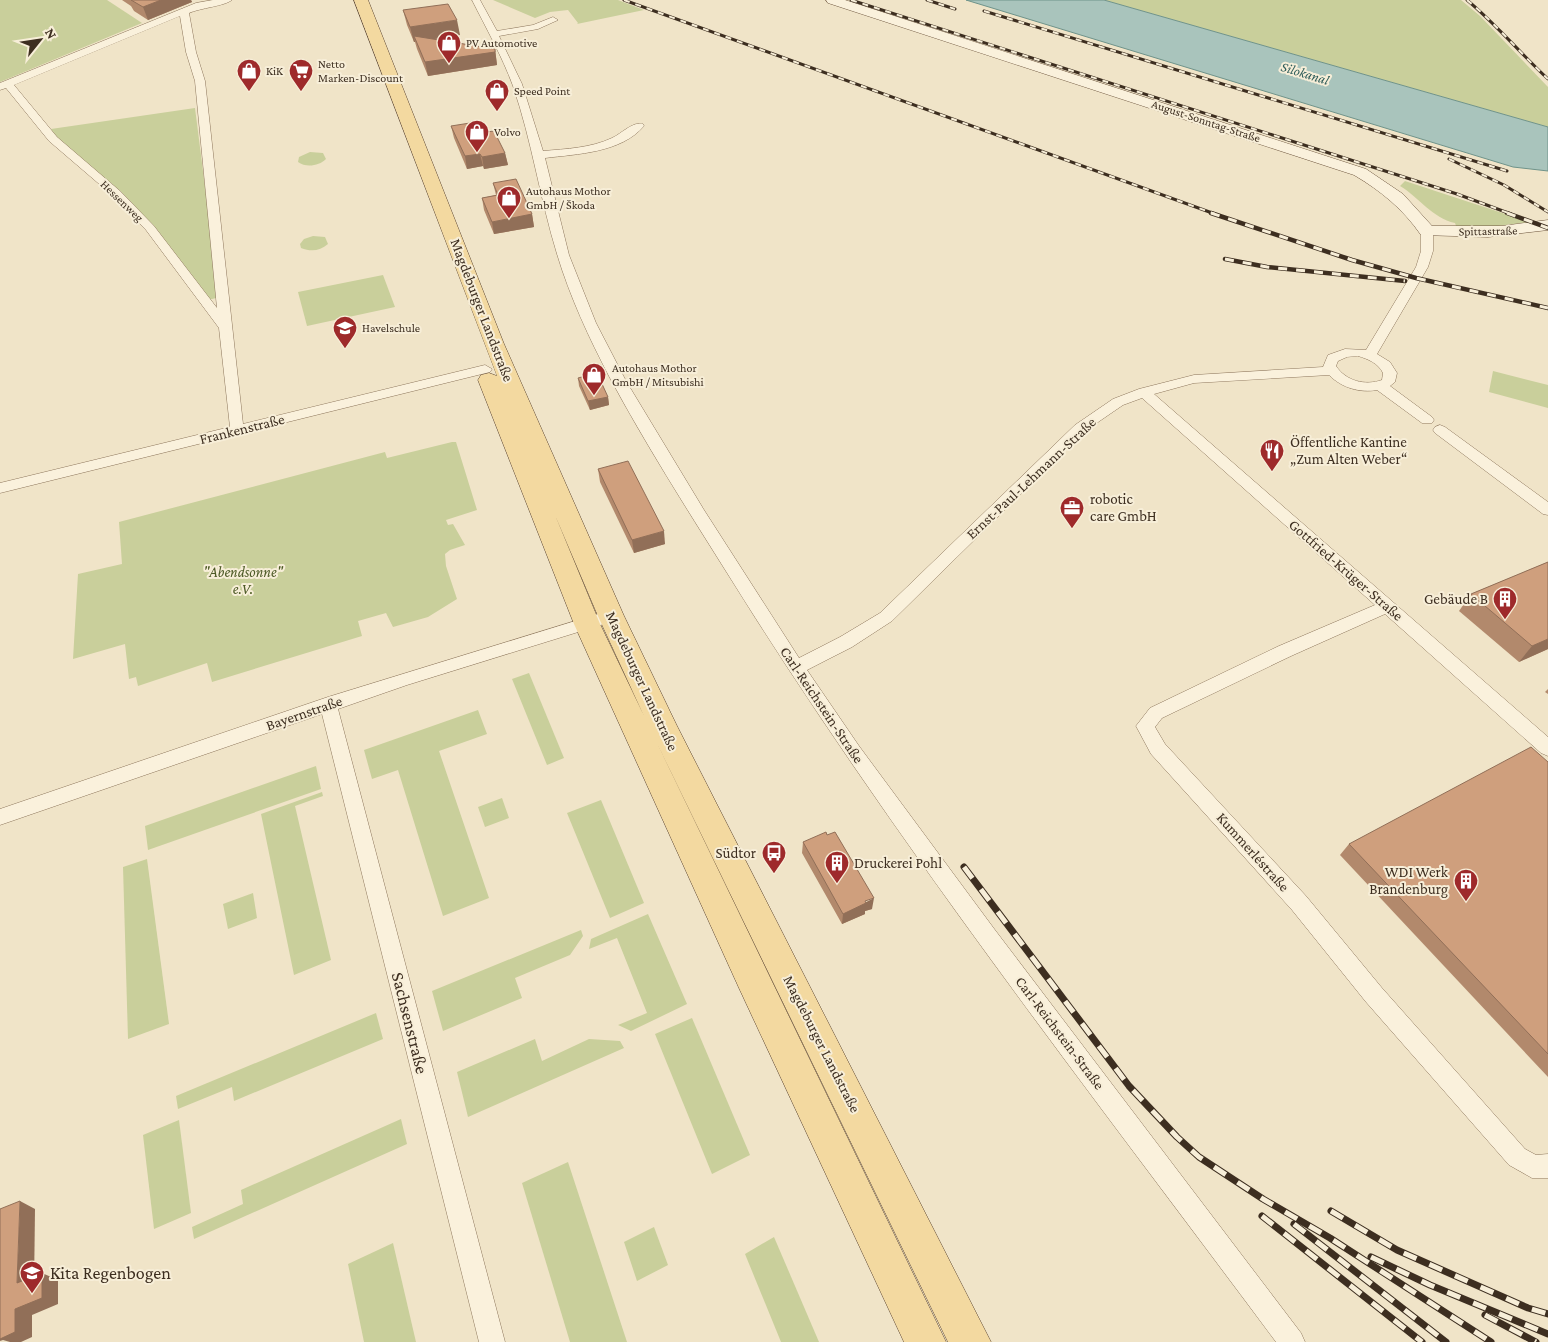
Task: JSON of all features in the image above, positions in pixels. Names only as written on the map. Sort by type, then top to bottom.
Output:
[{"type":"main road","name":"Magdeburger Landstraße","points":[[346,0],[372,65],[455,294],[485,369],[599,620],[751,977],[925,1342]]},
{"type":"main road","name":"Magdeburger Landstraße","points":[[361,0],[599,620],[663,726],[970,1342]]},
{"type":"street","points":[[4,86],[184,12],[205,4],[228,0]]},
{"type":"street","name":"Carl-Reichstein-Straße","points":[[476,0],[494,34],[516,84],[539,156],[563,255],[595,336],[618,381],[698,514],[796,668],[852,751],[982,929],[1292,1342]]},
{"type":"street","name":"August-Sonntag-Straße","points":[[832,0],[1346,167],[1374,180],[1397,196],[1416,214],[1427,231]]},
{"type":"street","points":[[184,12],[191,52],[200,81],[237,430]]},
{"type":"street","points":[[494,34],[535,27],[553,20]]},
{"type":"street","name":"Hessenweg","points":[[4,86],[53,139],[116,193],[150,228],[226,328]]},
{"type":"street","points":[[539,156],[582,151],[606,145],[625,138],[639,126]]},
{"type":"street","name":"Spittastraße","points":[[1427,231],[1492,233],[1548,225]]},
{"type":"street","points":[[1369,355],[1422,267],[1428,251],[1427,231]]},
{"type":"street","points":[[1351,352],[1369,355],[1384,363],[1390,371],[1391,376],[1388,382],[1370,387],[1355,385],[1340,379],[1329,366],[1330,361],[1338,355],[1351,352]]},
{"type":"street","name":"Frankenstraße","points":[[0,488],[485,369]]},
{"type":"street","name":"Ernst-Paul-Lehmann-Straße","points":[[796,668],[846,642],[886,617],[1080,428],[1118,402],[1170,384],[1209,377],[1332,371]]},
{"type":"street","points":[[1380,385],[1427,420]]},
{"type":"street","name":"Gottfried-Krüger-Straße","points":[[1144,392],[1548,748]]},
{"type":"street","points":[[1440,430],[1548,510]]},
{"type":"street","name":"Kummerléstraße","points":[[1388,606],[1285,651],[1156,713],[1145,726],[1158,749],[1299,903],[1374,995],[1517,1157],[1530,1166],[1542,1168],[1548,1166]]},
{"type":"street","name":"Bayernstraße","points":[[0,817],[404,679],[599,620]]},
{"type":"street","name":"Sachsenstraße","points":[[328,704],[492,1342]]},
{"type":"green space","points":[[0,0],[107,0],[142,23],[0,82]]},
{"type":"green space","points":[[493,0],[618,0],[644,10],[577,24],[568,10],[550,12],[535,18]]},
{"type":"green space","points":[[1104,0],[1461,0],[1480,16],[1548,87],[1548,127]]},
{"type":"green space","points":[[195,108],[219,297],[209,300],[159,234],[131,202],[56,138],[51,129]]},
{"type":"green space","points":[[310,152],[323,153],[326,159],[312,165],[298,162],[299,157]]},
{"type":"green space","points":[[1405,181],[1530,222],[1490,227],[1456,226],[1455,223],[1433,212],[1400,186]]},
{"type":"green space","points":[[313,236],[325,237],[328,244],[315,250],[301,248],[300,244],[304,239]]},
{"type":"green space","points":[[383,275],[395,307],[307,326],[298,292]]},
{"type":"green space","points":[[1493,371],[1548,385],[1548,408],[1489,392]]},
{"type":"green space","name":"\"Abendsonne\" e.V.","points":[[456,442],[477,510],[446,520],[448,525],[453,524],[465,545],[450,550],[445,554],[446,566],[457,599],[428,617],[393,627],[386,613],[358,621],[362,636],[212,682],[207,663],[138,686],[136,677],[129,679],[125,644],[73,659],[78,574],[122,564],[119,522],[385,452],[387,458]]},
{"type":"green space","points":[[529,673],[564,758],[547,765],[512,679]]},
{"type":"green space","points":[[478,710],[487,734],[439,751],[489,898],[443,916],[398,770],[372,779],[364,750]]},
{"type":"green space","points":[[316,766],[321,789],[148,850],[145,826]]},
{"type":"green space","points":[[322,792],[323,796],[295,806],[331,960],[294,975],[261,814]]},
{"type":"green space","points":[[502,798],[509,818],[485,827],[478,807]]},
{"type":"green space","points":[[601,800],[644,903],[610,918],[567,813]]},
{"type":"green space","points":[[147,859],[169,1024],[128,1039],[123,867]]},
{"type":"green space","points":[[253,893],[257,918],[228,929],[223,904]]},
{"type":"green space","points":[[648,914],[687,1004],[631,1031],[618,1025],[647,1013],[617,938],[589,949],[591,939]]},
{"type":"green space","points":[[581,930],[583,936],[570,955],[515,978],[522,998],[443,1031],[432,991]]},
{"type":"green space","points":[[376,1013],[383,1039],[234,1101],[232,1087],[178,1109],[176,1096]]},
{"type":"green space","points":[[692,1018],[750,1155],[712,1174],[655,1034]]},
{"type":"green space","points":[[535,1039],[542,1061],[589,1039],[620,1041],[624,1048],[468,1117],[457,1072]]},
{"type":"green space","points":[[401,1119],[407,1144],[194,1239],[192,1227],[243,1204],[241,1190]]},
{"type":"green space","points":[[179,1120],[191,1213],[154,1229],[143,1135]]},
{"type":"green space","points":[[568,1162],[627,1342],[570,1342],[522,1183]]},
{"type":"green space","points":[[654,1227],[668,1265],[637,1281],[624,1242]]},
{"type":"green space","points":[[774,1237],[819,1342],[781,1342],[745,1254]]},
{"type":"green space","points":[[393,1243],[416,1342],[364,1342],[348,1264]]},
{"type":"water","name":"Silokanal","points":[[966,0],[1104,0],[1548,127],[1548,171],[1513,167]]},
{"type":"building","points":[[131,0],[161,0],[143,7]]},
{"type":"building","points":[[448,4],[457,20],[410,27],[403,10]]},
{"type":"building","points":[[414,36],[495,49],[495,52],[425,62]]},
{"type":"building","points":[[470,123],[475,132],[494,131],[505,153],[482,157],[480,154],[465,156],[451,126]]},
{"type":"building","points":[[516,179],[532,214],[492,222],[482,198],[498,195],[493,183]]},
{"type":"building","points":[[597,373],[608,397],[588,401],[578,378]]},
{"type":"building","points":[[628,461],[664,531],[632,540],[598,469]]},
{"type":"building","points":[[1548,562],[1548,639],[1532,646],[1471,594]]},
{"type":"building","name":"WDI Werk Brandenburg","points":[[1531,747],[1548,762],[1548,1054],[1349,844]]},
{"type":"building","name":"Druckerei Pohl","points":[[826,832],[827,835],[835,832],[874,898],[843,914],[803,842]]},
{"type":"building","points":[[20,1201],[17,1283],[42,1273],[42,1298],[15,1309],[15,1332],[0,1339],[0,1209]]},
{"type":"railway","points":[[624,0],[1215,214]]},
{"type":"railway","points":[[851,0],[1457,194],[1511,214]]},
{"type":"railway","points":[[927,0],[955,9]]},
{"type":"railway","points":[[1467,0],[1548,79]]},
{"type":"railway","points":[[984,11],[1507,171]]},
{"type":"railway","points":[[1449,159],[1504,185],[1548,212]]},
{"type":"railway","points":[[1211,213],[1352,260],[1416,278],[1548,308]]},
{"type":"railway","points":[[1507,213],[1548,228]]},
{"type":"railway","points":[[1225,259],[1267,267],[1405,281]]},
{"type":"railway","points":[[964,867],[1129,1086],[1177,1137],[1199,1157],[1263,1199],[1330,1238],[1491,1342]]},
{"type":"railway","points":[[1331,1211],[1397,1250],[1528,1308],[1548,1314]]},
{"type":"railway","points":[[1262,1216],[1422,1342]]},
{"type":"railway","points":[[1294,1224],[1446,1342]]},
{"type":"railway","points":[[1371,1257],[1430,1285],[1548,1334]]},
{"type":"railway","points":[[1485,1315],[1536,1342]]},
{"type":"place","name":"PV Automotive","points":[[449,64]]},
{"type":"place","name":"KiK","points":[[249,92]]},
{"type":"place","name":"Netto Marken-Discount","points":[[301,92]]},
{"type":"place","name":"Speed Point","points":[[497,112]]},
{"type":"place","name":"Volvo","points":[[477,153]]},
{"type":"place","name":"Autohaus Mothor GmbH / Škoda","points":[[509,219]]},
{"type":"place","name":"Havelschule","points":[[345,349]]},
{"type":"place","name":"Autohaus Mothor GmbH / Mitsubishi","points":[[594,396]]},
{"type":"place","name":"Öffentliche Kantine „Zum Alten Weber“","points":[[1272,472]]},
{"type":"place","name":"robotic care GmbH","points":[[1072,529]]},
{"type":"place","name":"Gebäude B","points":[[1505,620]]},
{"type":"place","name":"Südtor","points":[[774,874]]},
{"type":"place","name":"Druckerei Pohl","points":[[837,884]]},
{"type":"place","name":"WDI Werk Brandenburg","points":[[1466,902]]},
{"type":"place","name":"Kita Regenbogen","points":[[32,1294]]}]
